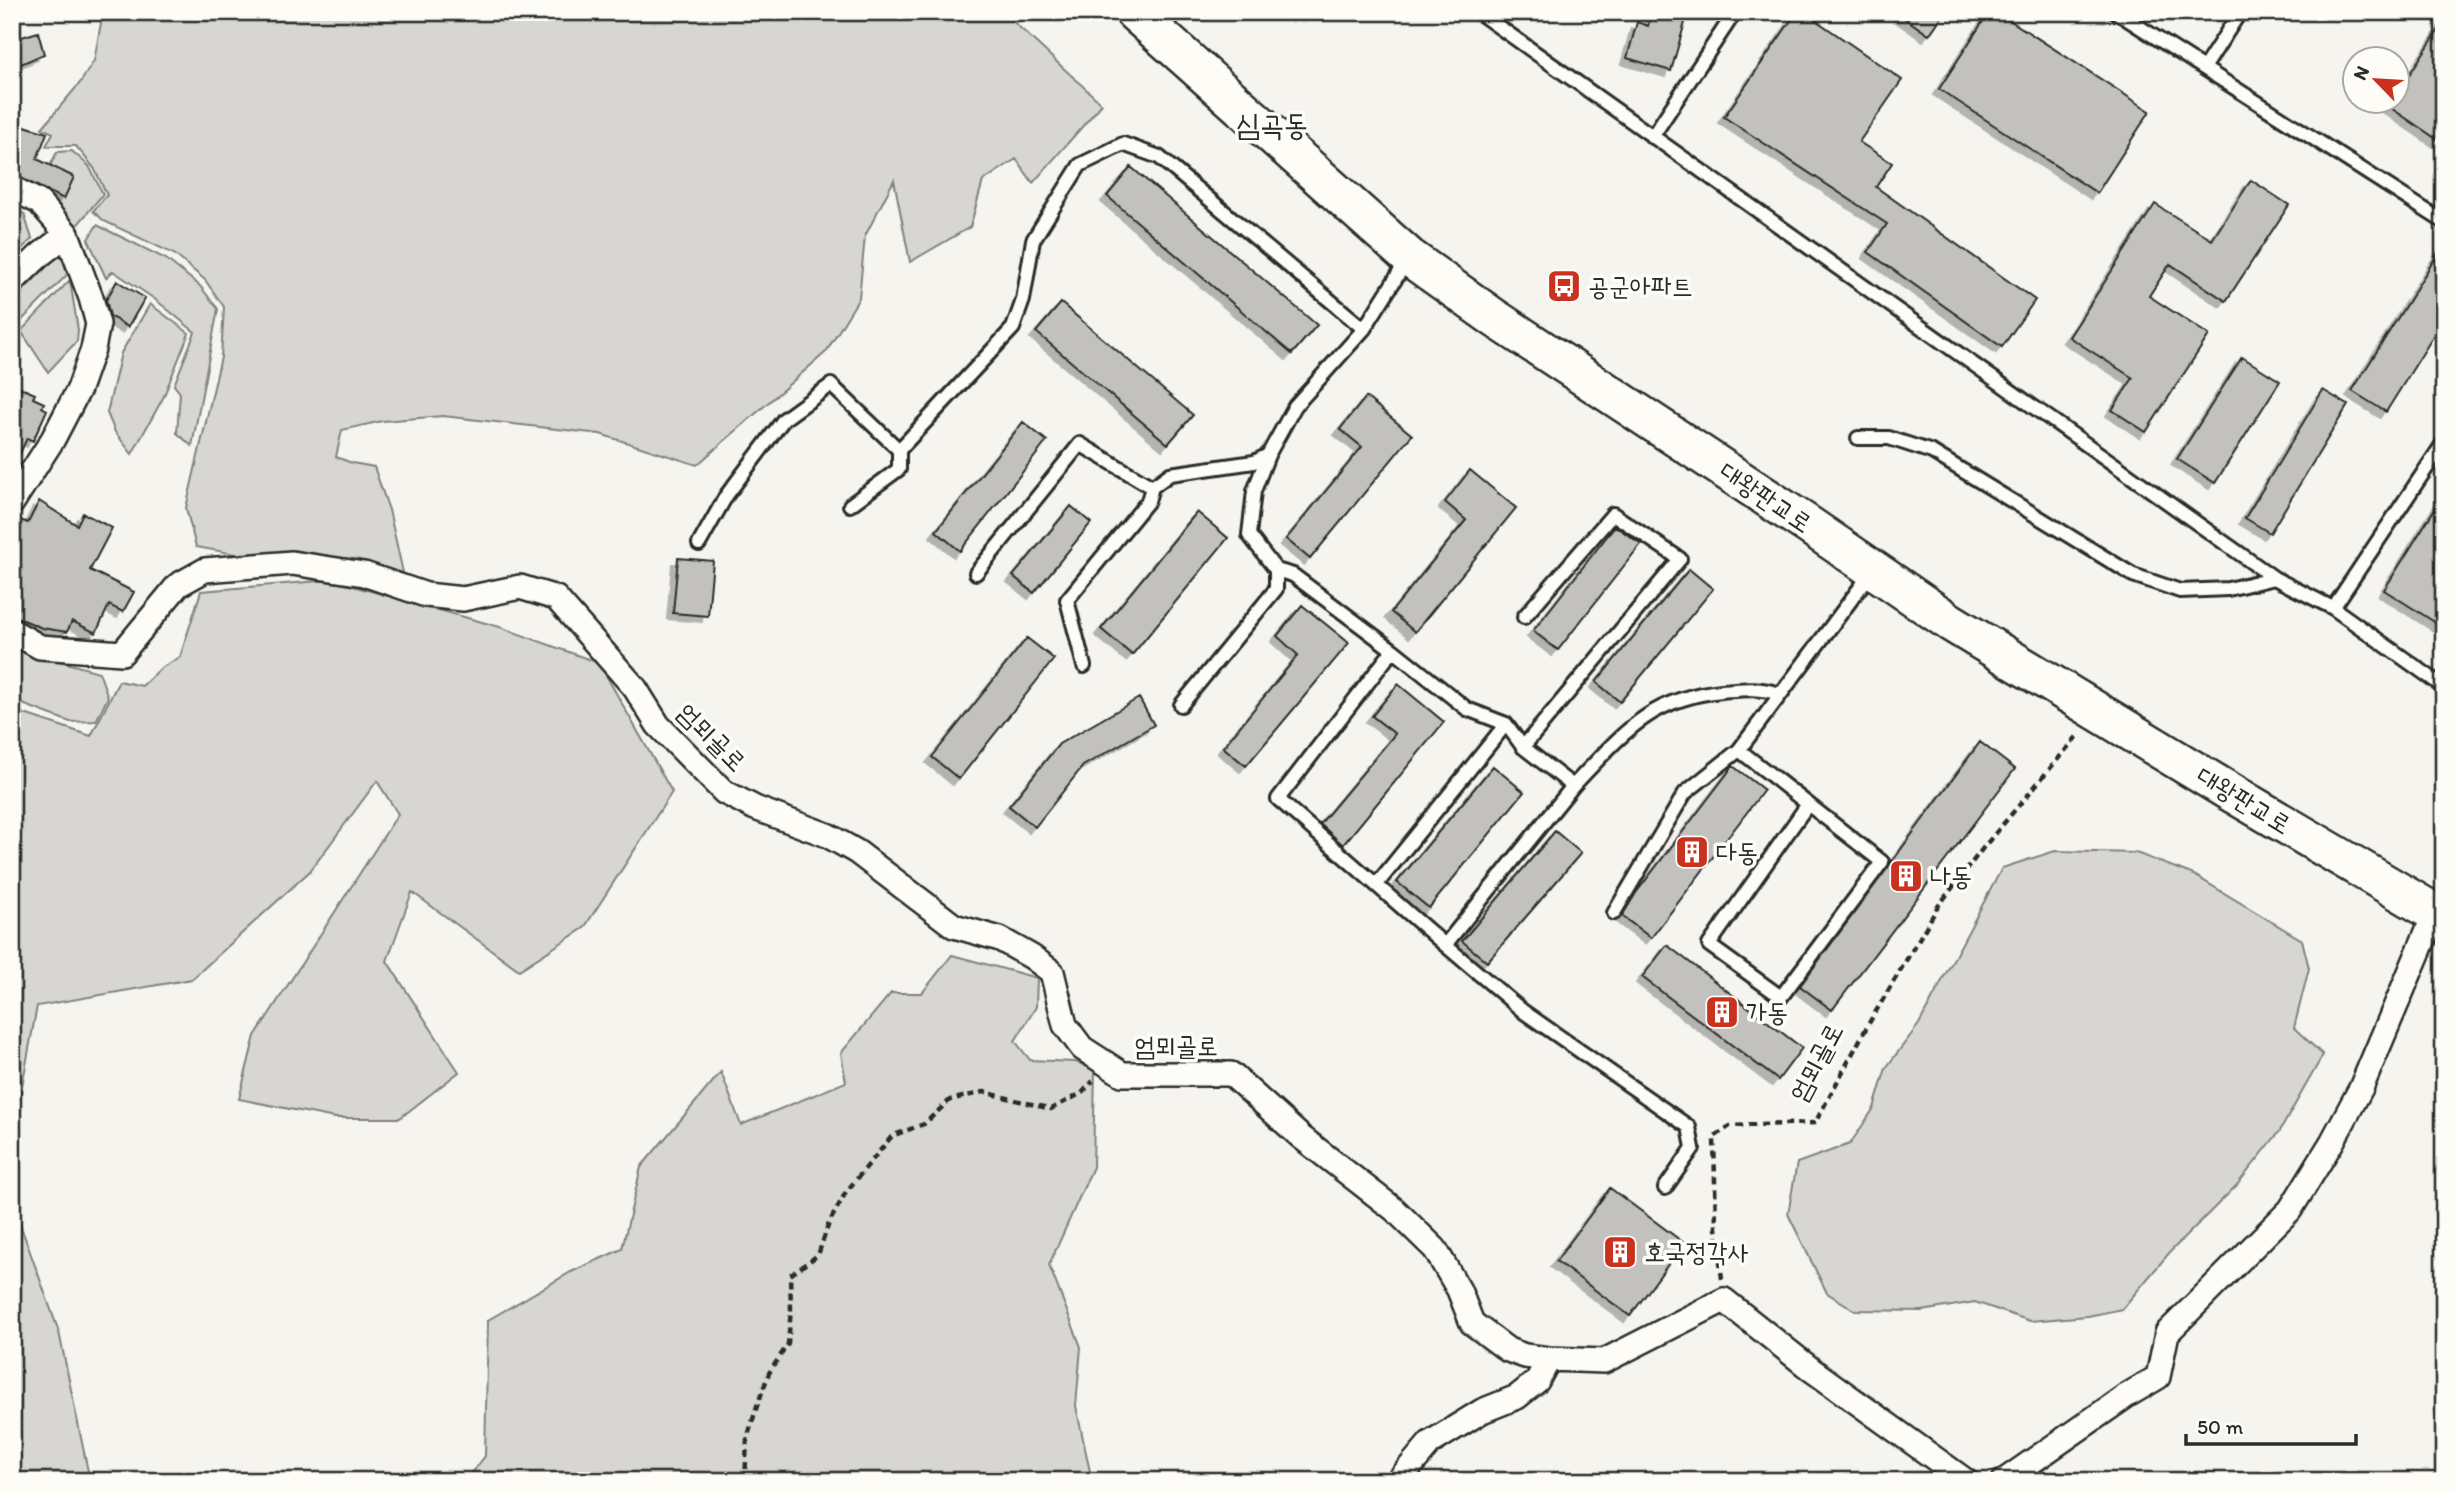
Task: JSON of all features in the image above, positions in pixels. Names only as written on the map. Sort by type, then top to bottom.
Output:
[{"type":"main road","name":"대왕판교로","points":[[1133,12],[1409,257],[1493,317],[1950,622],[2439,915]]},
{"type":"street","points":[[12,188],[39,202],[67,234],[98,324],[93,349],[74,399],[53,439],[12,503]]},
{"type":"street","points":[[12,282],[67,234]]},
{"type":"street","name":"엄뫼골로","points":[[12,631],[40,647],[122,653],[178,585],[205,570],[292,563],[364,574],[426,595],[463,599],[520,587],[556,598],[635,688],[658,726],[724,792],[755,808],[827,835],[857,852],[954,926],[1000,939],[1032,957],[1052,972],[1065,1025],[1083,1048],[1122,1074],[1231,1074],[1301,1137],[1395,1210],[1435,1249],[1459,1290],[1472,1323],[1508,1350],[1525,1356],[1549,1359],[1604,1361],[1724,1300]]},
{"type":"street","points":[[2004,1481],[2158,1377],[2167,1333],[2290,1210],[2361,1088],[2439,915]]},
{"type":"street","points":[[1724,1300],[1812,1370],[1966,1481]]},
{"type":"street","points":[[1398,1481],[1430,1443],[1482,1411],[1517,1397],[1537,1381],[1549,1359]]},
{"type":"lane","points":[[1478,12],[2274,578],[2333,608],[2444,687]]},
{"type":"lane","points":[[1652,137],[1735,12]]},
{"type":"lane","points":[[2116,12],[2444,222]]},
{"type":"lane","points":[[2204,68],[2240,12]]},
{"type":"lane","points":[[850,505],[899,469],[899,450],[1013,328],[1023,300],[1033,240],[1080,165],[1123,144],[1159,157],[1364,329]]},
{"type":"lane","points":[[1409,257],[1364,329],[1295,406],[1268,455],[1254,491],[1250,535],[1276,569],[1293,575],[1467,709],[1506,724],[1523,747],[1573,786]]},
{"type":"lane","points":[[699,544],[726,496],[784,419],[831,385],[899,450]]},
{"type":"lane","points":[[1858,438],[1889,438],[1932,452],[2133,575],[2180,590],[2228,589],[2274,578]]},
{"type":"lane","points":[[2333,608],[2444,442]]},
{"type":"lane","points":[[976,573],[1080,444],[1152,487]]},
{"type":"lane","points":[[1084,666],[1067,600],[1148,501],[1152,487],[1170,474],[1254,462],[1268,455]]},
{"type":"lane","points":[[1523,747],[1680,559],[1613,514],[1524,617]]},
{"type":"lane","points":[[1181,705],[1276,589],[1276,569]]},
{"type":"lane","points":[[1614,913],[1685,793],[1739,750],[1873,569]]},
{"type":"lane","points":[[1393,650],[1278,799],[1524,1012],[1689,1126],[1693,1148],[1665,1188]]},
{"type":"lane","points":[[1445,945],[1573,786],[1641,718],[1669,702],[1702,693],[1759,688],[1780,694]]},
{"type":"lane","points":[[1377,884],[1506,724]]},
{"type":"lane","points":[[1739,750],[1808,804],[1882,862],[1781,997],[1709,945],[1808,804]]},
{"type":"path","name":"엄뫼골로","points":[[1724,1300],[1716,1228],[1714,1137],[1730,1126],[1815,1123],[1869,1023],[1939,905],[2097,712]]},
{"type":"path","points":[[745,1481],[747,1439],[757,1406],[769,1373],[788,1344],[790,1275],[818,1255],[829,1223],[846,1192],[892,1136],[924,1124],[950,1100],[984,1092],[1051,1109],[1082,1093],[1107,1064]]},
{"type":"shaded area","points":[[103,12],[1003,12],[1102,104],[1033,183],[1016,159],[983,181],[970,227],[910,262],[894,180],[865,236],[859,298],[826,352],[697,465],[600,434],[443,416],[382,421],[342,430],[336,457],[374,467],[389,510],[404,577],[196,547],[186,508],[221,357],[224,307],[205,280],[174,254],[104,221],[93,211],[107,195],[94,168],[76,146],[46,146],[53,133],[42,128],[80,83],[94,61]]},
{"type":"shaded area","points":[[72,151],[89,166],[103,194],[75,228],[38,190],[57,152]]},
{"type":"shaded area","points":[[12,206],[24,214],[32,239],[12,258]]},
{"type":"shaded area","points":[[97,225],[166,259],[200,286],[218,309],[192,446],[177,433],[180,393],[174,385],[195,332],[156,300],[113,271],[106,278],[88,239]]},
{"type":"shaded area","points":[[59,254],[67,275],[17,325],[12,320],[12,302]]},
{"type":"shaded area","points":[[70,280],[78,330],[77,341],[48,372],[21,331]]},
{"type":"shaded area","points":[[150,304],[189,333],[163,398],[132,454],[115,432],[107,413],[121,353]]},
{"type":"shaded area","points":[[331,580],[500,627],[599,663],[672,792],[584,928],[519,970],[412,892],[387,961],[459,1072],[400,1118],[335,1118],[239,1099],[255,1036],[398,814],[377,781],[310,871],[192,979],[37,1006],[12,1140],[12,710],[91,736],[119,681],[142,686],[161,668],[180,657],[201,591]]},
{"type":"shaded area","points":[[12,648],[99,672],[108,697],[96,721],[70,722],[12,700]]},
{"type":"shaded area","points":[[2055,851],[2136,853],[2194,875],[2302,940],[2309,968],[2294,1028],[2323,1055],[2280,1131],[2236,1186],[2170,1252],[2122,1309],[2088,1316],[2030,1321],[1975,1302],[1922,1311],[1855,1310],[1827,1293],[1788,1214],[1797,1163],[1850,1144],[1874,1108],[1886,1068],[1919,1024],[2002,868]]},
{"type":"shaded area","points":[[952,955],[1037,978],[1036,1007],[1015,1041],[1030,1060],[1075,1062],[1095,1069],[1093,1167],[1049,1265],[1081,1347],[1076,1406],[1092,1481],[466,1481],[485,1456],[488,1320],[571,1272],[622,1249],[641,1167],[721,1072],[741,1125],[846,1082],[841,1053],[891,993],[922,993]]},
{"type":"shaded area","points":[[12,1202],[59,1332],[90,1481],[12,1481]]},
{"type":"building","points":[[1652,12],[1688,12],[1671,71],[1627,58],[1637,22],[1648,26]]},
{"type":"building","points":[[1797,12],[1804,12],[1902,80],[1859,142],[1892,163],[1876,187],[2035,300],[2002,347],[1868,252],[1887,224],[1724,117]]},
{"type":"building","points":[[1896,12],[1945,12],[1929,35]]},
{"type":"building","points":[[1989,12],[1997,12],[2150,111],[2097,193],[1939,89]]},
{"type":"building","points":[[2444,22],[2444,144],[2403,116],[2410,116],[2410,73]]},
{"type":"building","points":[[38,32],[44,54],[12,68],[12,40]]},
{"type":"building","points":[[12,122],[47,133],[37,159],[74,177],[64,199],[12,174]]},
{"type":"building","points":[[1131,167],[1317,325],[1292,354],[1107,196]]},
{"type":"building","points":[[2251,180],[2289,205],[2226,301],[2170,264],[2149,296],[2209,335],[2146,432],[2112,410],[2133,378],[2069,337],[2155,204],[2212,240]]},
{"type":"building","points":[[2444,244],[2444,319],[2386,412],[2352,391]]},
{"type":"building","points":[[117,281],[145,298],[128,327],[110,316],[106,300]]},
{"type":"building","points":[[1061,303],[1193,415],[1168,444],[1036,332]]},
{"type":"building","points":[[2242,357],[2280,381],[2215,483],[2177,459]]},
{"type":"building","points":[[12,384],[35,394],[33,398],[44,403],[42,407],[47,410],[33,441],[27,438],[12,471]]},
{"type":"building","points":[[2323,390],[2348,405],[2270,533],[2245,518]]},
{"type":"building","points":[[1366,397],[1412,435],[1310,559],[1286,539],[1362,447],[1340,429]]},
{"type":"building","points":[[1023,422],[1047,441],[960,551],[936,531]]},
{"type":"building","points":[[1470,470],[1516,508],[1415,632],[1391,612],[1466,520],[1445,502]]},
{"type":"building","points":[[2444,494],[2444,628],[2384,590]]},
{"type":"building","points":[[39,501],[77,525],[83,513],[112,528],[90,570],[134,592],[123,612],[109,605],[96,633],[72,621],[67,632],[42,628],[12,615],[12,517],[28,523]]},
{"type":"building","points":[[1071,506],[1091,523],[1034,593],[1013,576]]},
{"type":"building","points":[[1197,512],[1228,538],[1132,655],[1101,629]]},
{"type":"building","points":[[1615,526],[1641,544],[1558,650],[1533,631]]},
{"type":"building","points":[[678,558],[713,561],[708,616],[673,613]]},
{"type":"building","points":[[1689,569],[1713,589],[1620,702],[1596,682]]},
{"type":"building","points":[[1302,605],[1349,643],[1246,766],[1223,747],[1298,655],[1277,636]]},
{"type":"building","points":[[1027,638],[1054,659],[959,779],[932,757]]},
{"type":"building","points":[[1398,684],[1444,722],[1343,845],[1320,824],[1395,734],[1372,716]]},
{"type":"building","points":[[1139,698],[1154,725],[1083,766],[1035,827],[1009,806],[1059,744]]},
{"type":"building","name":"나동","points":[[1980,742],[2015,769],[1832,1010],[1800,986]]},
{"type":"building","points":[[1493,766],[1524,792],[1429,908],[1397,882]]},
{"type":"building","name":"다동","points":[[1733,766],[1764,790],[1651,938],[1622,916],[1636,893]]},
{"type":"building","points":[[1555,831],[1581,853],[1487,962],[1462,941]]},
{"type":"building","name":"가동","points":[[1667,945],[1802,1048],[1778,1080],[1642,977]]},
{"type":"building","name":"호국정각사","points":[[1610,1188],[1684,1243],[1630,1316],[1556,1261]]},
{"type":"place","name":"공군아파트","points":[[1564,286]]},
{"type":"place","name":"다동","points":[[1692,852]]},
{"type":"place","name":"나동","points":[[1906,876]]},
{"type":"place","name":"가동","points":[[1722,1012]]},
{"type":"place","name":"호국정각사","points":[[1620,1252]]},
{"type":"district","name":"심곡동","points":[[1272,124]]}]
